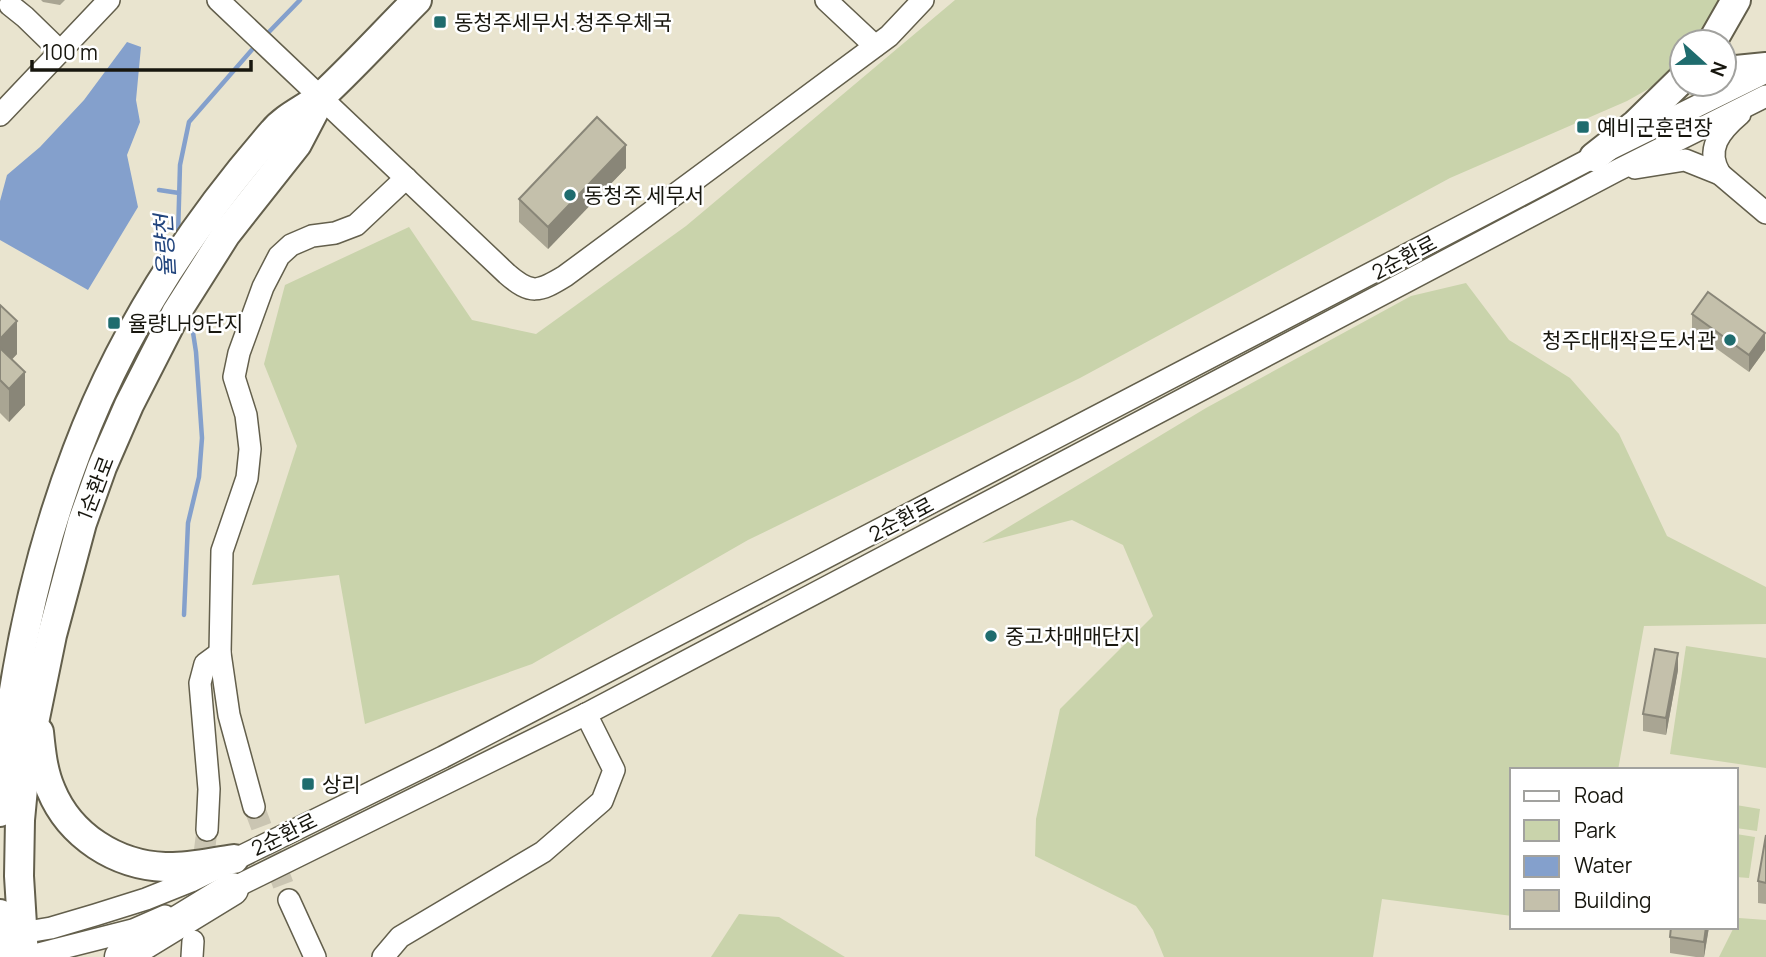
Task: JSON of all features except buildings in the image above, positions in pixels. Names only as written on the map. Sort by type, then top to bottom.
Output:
[{"type":"highway","points":[[121,957],[233,874]]},
{"type":"main road","name":"1순환로","points":[[0,812],[5,730],[34,588],[77,450],[138,322],[195,231],[275,129],[322,96],[417,0]]},
{"type":"main road","points":[[1720,28],[1736,0]]},
{"type":"main road","points":[[1738,71],[1766,70]]},
{"type":"main road","points":[[1605,164],[1636,124],[1668,93]]},
{"type":"main road","name":"1순환로","points":[[11,942],[19,876],[25,767],[37,702],[82,523],[102,467],[168,328],[226,234],[297,144],[322,96]]},
{"type":"main road","points":[[37,702],[41,750],[50,788],[67,817],[90,841],[118,857],[142,865],[233,874]]},
{"type":"street","points":[[0,115],[109,0]]},
{"type":"street","points":[[218,0],[522,287],[531,290],[545,288],[889,36],[923,0]]},
{"type":"street","points":[[826,0],[875,46]]},
{"type":"street","points":[[8,3],[61,51]]},
{"type":"street","name":"2순환로","points":[[11,942],[146,899],[191,881],[233,874],[586,714],[1605,164],[1766,70]]},
{"type":"street","points":[[1763,97],[1726,126],[1715,144],[1712,161],[1720,174],[1766,213]]},
{"type":"street","name":"2순환로","points":[[11,942],[133,930],[455,750],[1605,164],[1763,97]]},
{"type":"street","points":[[1605,164],[1685,160],[1720,174]]},
{"type":"street","points":[[254,807],[229,715],[220,653],[222,551],[247,478],[250,449],[246,415],[234,377],[239,353],[262,287],[279,256],[291,245],[312,236],[335,233],[356,225],[405,177]]},
{"type":"street","points":[[207,830],[209,789],[200,683],[205,664],[220,653]]},
{"type":"street","points":[[383,957],[400,937],[544,852],[602,801],[614,770],[586,714]]},
{"type":"street","points":[[289,900],[315,957]]},
{"type":"green space","points":[[955,0],[1722,0],[1708,28],[1668,28],[1668,78],[1627,101],[1450,178],[1080,378],[748,540],[532,664],[365,724],[339,575],[252,585],[297,446],[264,364],[285,285],[409,227],[472,320],[536,334],[686,226]]},
{"type":"green space","points":[[1466,283],[1509,340],[1570,378],[1619,434],[1667,536],[1766,587],[1766,624],[1644,626],[1618,768],[1510,768],[1510,916],[1382,899],[1373,957],[1164,957],[1153,930],[1136,906],[1035,856],[1036,819],[1060,709],[1153,616],[1123,545],[1072,520],[982,543],[1206,408],[1411,296]]},
{"type":"green space","points":[[1686,646],[1766,658],[1766,768],[1670,754]]},
{"type":"green space","points":[[1738,805],[1760,809],[1757,831],[1738,828]]},
{"type":"green space","points":[[1738,834],[1755,837],[1749,878],[1738,877]]},
{"type":"green space","points":[[739,914],[779,917],[845,957],[711,957]]},
{"type":"green space","points":[[1739,918],[1766,920],[1766,957],[1719,957],[1733,929],[1738,929]]},
{"type":"water","points":[[127,42],[141,47],[136,100],[140,122],[127,155],[138,207],[88,290],[0,240],[0,201],[7,175],[40,147],[84,100]]},
{"type":"waterway","name":"율량천","points":[[266,35],[300,0]]},
{"type":"waterway","name":"율량천","points":[[178,236],[180,165],[189,122],[257,44]]},
{"type":"waterway","points":[[159,190],[179,193]]},
{"type":"waterway","name":"율량천","points":[[184,615],[188,523],[199,477],[202,438],[196,352],[190,313]]},
{"type":"tunnel","points":[[254,807],[289,900]]},
{"type":"tunnel","points":[[196,918],[207,830]]},
{"type":"place","name":"동청주세무서.청주우체국","points":[[440,22]]},
{"type":"place","name":"예비군훈련장","points":[[1583,127]]},
{"type":"place","name":"동청주 세무서","points":[[570,195]]},
{"type":"place","name":"율량LH9단지","points":[[114,323]]},
{"type":"place","name":"청주대대작은도서관","points":[[1730,340]]},
{"type":"place","name":"중고차매매단지","points":[[991,636]]},
{"type":"place","name":"상리","points":[[308,784]]}]
